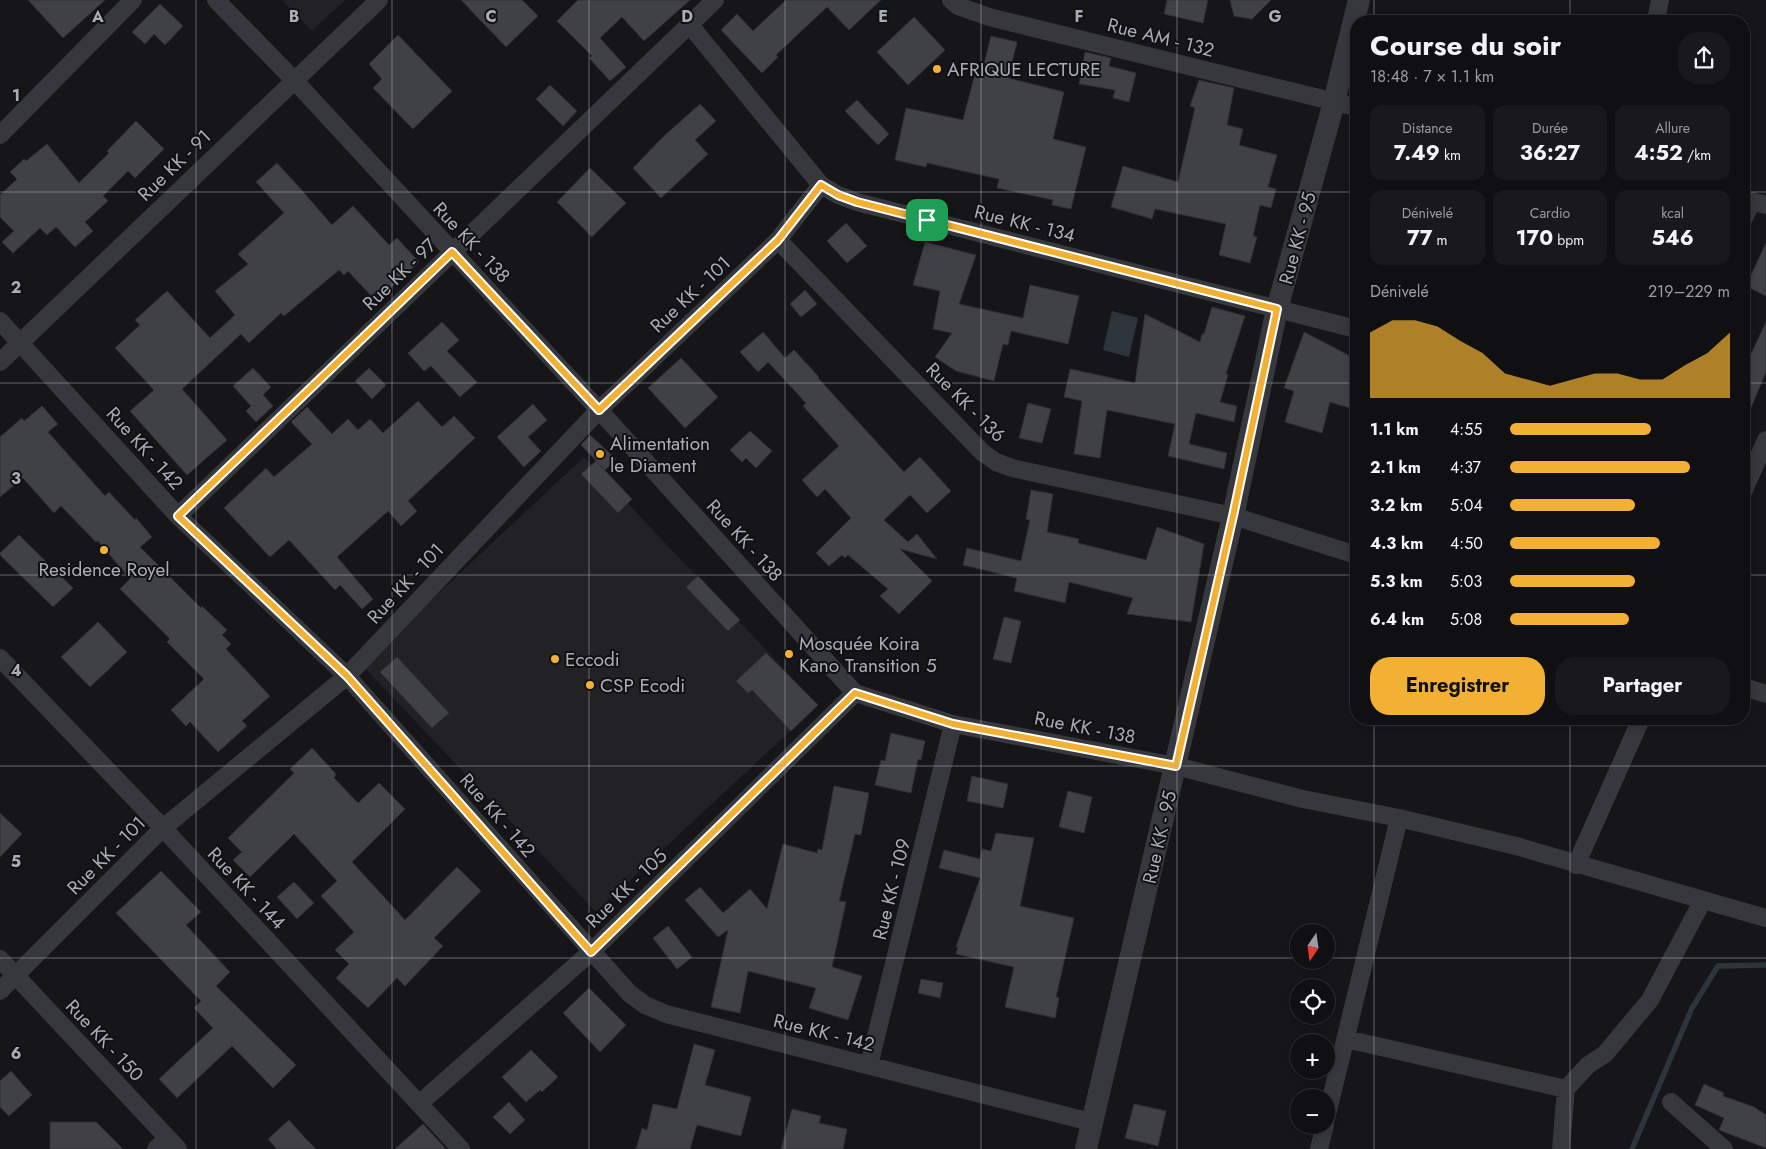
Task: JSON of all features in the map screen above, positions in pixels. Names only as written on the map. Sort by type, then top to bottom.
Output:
[{"type":"street","points":[[0,135],[133,0]]},
{"type":"street","name":"Rue KK - 138","points":[[216,0],[294,80],[599,410],[855,693],[953,724],[1176,766],[1303,799],[1399,818],[1516,846],[1576,865],[1766,918]]},
{"type":"street","name":"Rue KK - 91","points":[[0,362],[379,0]]},
{"type":"street","name":"Rue KK - 97","points":[[178,516],[715,0]]},
{"type":"street","name":"Rue AM - 132","points":[[951,0],[958,6],[989,17],[1350,106]]},
{"type":"street","name":"Rue KK - 95","points":[[1355,15],[1359,0]]},
{"type":"street","points":[[1657,15],[1660,0]]},
{"type":"street","name":"Rue KK - 134","points":[[689,24],[821,185],[838,195],[857,202],[1350,327]]},
{"type":"street","name":"Rue KK - 95","points":[[1086,1149],[1233,516],[1277,309],[1350,37]]},
{"type":"street","name":"Rue KK - 101","points":[[0,991],[163,828],[347,676],[599,410],[778,240],[821,185]]},
{"type":"street","name":"Rue KK - 136","points":[[778,240],[982,452],[996,462],[1012,468],[1233,516],[1350,552]]},
{"type":"street","name":"Rue KK - 142","points":[[0,321],[178,516],[347,676],[591,952],[629,993],[644,1005],[666,1014],[1091,1122]]},
{"type":"street","points":[[1750,476],[1766,440]]},
{"type":"street","name":"Rue KK - 144","points":[[0,658],[163,828],[461,1149]]},
{"type":"street","points":[[1750,688],[1766,694]]},
{"type":"street","name":"Rue KK - 105","points":[[420,1104],[591,952],[855,693]]},
{"type":"street","name":"Rue KK - 109","points":[[869,1065],[953,724]]},
{"type":"street","points":[[1576,865],[1638,725]]},
{"type":"street","points":[[1334,1089],[1399,818]]},
{"type":"street","points":[[1561,1149],[1566,1089],[1588,1065],[1605,1054],[1650,1000],[1702,900]]},
{"type":"street","name":"Rue KK - 150","points":[[0,959],[167,1145]]},
{"type":"street","points":[[1346,1039],[1566,1089]]},
{"type":"street","points":[[1671,1102],[1724,1149]]},
{"type":"street","points":[[1319,1149],[1323,1134]]},
{"type":"shaded area","points":[[282,0],[345,0],[312,31]]},
{"type":"shaded area","points":[[1112,311],[1138,318],[1129,357],[1103,350]]},
{"type":"shaded area","name":"CSP Ecodi","points":[[584,457],[818,705],[596,912],[362,665]]},
{"type":"building","points":[[28,0],[105,0],[63,38]]},
{"type":"building","points":[[461,0],[522,0],[538,16],[506,47]]},
{"type":"building","points":[[578,0],[690,0],[644,41],[622,17],[600,38],[626,67],[610,81],[589,58],[592,56],[557,21]]},
{"type":"building","points":[[786,0],[881,0],[849,30],[827,7],[776,55],[778,57],[762,73],[721,30],[737,14],[753,31]]},
{"type":"building","points":[[1167,0],[1208,0],[1203,23],[1164,14]]},
{"type":"building","points":[[1230,0],[1271,0],[1252,19],[1234,16]]},
{"type":"building","points":[[160,4],[183,26],[165,45],[154,34],[145,44],[132,32]]},
{"type":"building","points":[[914,17],[945,50],[908,85],[877,52]]},
{"type":"building","points":[[398,35],[452,91],[413,129],[373,88],[382,79],[369,64]]},
{"type":"building","points":[[991,36],[1017,42],[1008,78],[1064,92],[1053,139],[1086,147],[1071,209],[1052,205],[1053,200],[997,188],[999,179],[927,163],[926,167],[895,160],[906,108],[963,120],[975,74],[981,76]]},
{"type":"building","points":[[1085,52],[1111,58],[1109,66],[1136,73],[1129,102],[1113,98],[1115,90],[1079,84]]},
{"type":"building","points":[[1199,80],[1234,88],[1227,125],[1243,129],[1239,145],[1277,155],[1268,187],[1276,189],[1271,208],[1260,205],[1253,236],[1257,237],[1250,263],[1219,255],[1226,224],[1155,209],[1152,219],[1111,207],[1123,166],[1178,182],[1195,108],[1190,106]]},
{"type":"building","points":[[550,85],[577,111],[563,126],[536,99]]},
{"type":"building","points":[[857,100],[889,134],[878,145],[845,111]]},
{"type":"building","points":[[700,104],[716,121],[695,140],[708,154],[661,198],[633,168],[664,136]]},
{"type":"building","points":[[136,121],[164,149],[135,178],[128,171],[103,196],[108,201],[85,222],[93,231],[75,247],[56,227],[47,235],[40,228],[13,253],[2,242],[14,231],[0,217],[0,195],[17,179],[10,172],[24,159],[26,161],[47,144],[79,183],[109,153],[107,151]]},
{"type":"building","points":[[277,163],[332,225],[353,206],[389,245],[397,238],[419,262],[376,301],[348,271],[344,275],[339,270],[284,316],[281,313],[249,343],[241,334],[182,389],[227,440],[187,475],[130,411],[154,390],[115,348],[140,325],[135,320],[167,291],[210,338],[235,315],[215,291],[248,264],[238,254],[284,213],[256,182]]},
{"type":"building","points":[[590,168],[626,203],[592,237],[557,202]]},
{"type":"building","points":[[846,223],[867,246],[847,263],[827,241]]},
{"type":"building","points":[[925,242],[976,255],[959,304],[1023,318],[1030,285],[1079,296],[1068,344],[1011,331],[1008,345],[1003,344],[994,381],[956,371],[935,357],[952,333],[933,329],[940,291],[913,285]]},
{"type":"building","points":[[1766,243],[1766,296],[1750,288],[1750,277]]},
{"type":"building","points":[[805,290],[817,304],[801,317],[790,304]]},
{"type":"building","points":[[1212,307],[1245,316],[1226,374],[1228,375],[1220,402],[1237,406],[1234,422],[1196,413],[1189,444],[1227,453],[1224,469],[1168,456],[1175,424],[1107,410],[1100,458],[1074,454],[1082,401],[1064,397],[1070,369],[1135,383],[1145,314],[1200,342]]},
{"type":"building","points":[[442,322],[459,340],[447,351],[477,382],[460,397],[431,366],[424,371],[408,353]]},
{"type":"building","points":[[1766,322],[1766,372],[1750,410],[1750,356]]},
{"type":"building","points":[[763,332],[785,358],[794,350],[904,472],[920,457],[951,491],[927,513],[910,495],[884,520],[908,542],[917,534],[937,559],[900,549],[932,581],[899,614],[880,596],[888,589],[848,555],[845,558],[842,555],[829,566],[816,553],[851,518],[825,489],[817,497],[802,480],[839,446],[803,406],[806,403],[768,362],[758,372],[740,352]]},
{"type":"building","points":[[1304,332],[1350,356],[1350,408],[1330,402],[1322,433],[1285,422],[1294,391],[1284,388]]},
{"type":"building","points":[[681,358],[718,397],[685,428],[648,388]]},
{"type":"building","points":[[253,368],[271,387],[263,395],[273,406],[256,422],[246,411],[251,406],[233,386]]},
{"type":"building","points":[[369,368],[386,385],[372,399],[355,381]]},
{"type":"building","points":[[418,401],[442,427],[454,416],[475,438],[408,501],[417,511],[401,526],[388,511],[337,557],[373,599],[362,609],[340,585],[335,590],[289,540],[270,557],[224,508],[266,468],[274,477],[312,444],[291,422],[307,407],[332,434],[348,419],[358,430],[370,419],[383,433]]},
{"type":"building","points":[[1028,403],[1051,409],[1042,443],[1019,438]]},
{"type":"building","points":[[533,404],[547,420],[528,437],[541,451],[524,467],[497,437]]},
{"type":"building","points":[[42,406],[58,424],[48,432],[105,496],[109,492],[135,520],[136,518],[152,537],[140,547],[201,608],[202,606],[227,630],[222,635],[231,644],[226,649],[270,696],[242,721],[247,726],[218,752],[190,722],[186,726],[171,710],[204,679],[167,642],[170,639],[120,589],[130,579],[98,541],[96,542],[61,506],[54,513],[23,478],[0,497],[0,437],[22,418],[24,421]]},
{"type":"building","points":[[750,431],[772,451],[756,468],[746,458],[742,462],[730,450]]},
{"type":"building","points":[[590,435],[616,459],[605,470],[581,445]]},
{"type":"building","points":[[596,461],[632,499],[618,513],[581,474]]},
{"type":"building","points":[[1031,490],[1053,494],[1047,532],[1079,539],[1078,543],[1146,560],[1157,527],[1204,544],[1191,622],[1127,614],[1133,598],[1069,582],[1065,603],[1014,591],[1017,578],[963,565],[967,548],[1021,561],[1030,520],[1026,519]]},
{"type":"building","points":[[19,535],[73,588],[53,607],[0,555]]},
{"type":"building","points":[[698,576],[740,620],[728,631],[686,587]]},
{"type":"building","points":[[1004,617],[1021,621],[1011,663],[993,659]]},
{"type":"building","points":[[98,622],[127,652],[90,687],[61,657]]},
{"type":"building","points":[[766,653],[818,705],[791,731],[752,690],[748,693],[736,681]]},
{"type":"building","points":[[397,657],[449,713],[432,728],[380,672]]},
{"type":"building","points":[[891,733],[925,741],[921,760],[918,759],[911,793],[875,785],[881,760],[885,761]]},
{"type":"building","points":[[312,748],[336,774],[334,778],[358,803],[379,783],[405,809],[352,862],[405,920],[457,867],[481,891],[434,938],[443,946],[405,986],[397,978],[368,1008],[336,978],[349,964],[335,950],[354,932],[321,896],[337,881],[294,834],[250,877],[233,860],[242,852],[228,838],[294,773],[290,769]]},
{"type":"building","points":[[972,776],[1008,784],[1003,808],[967,801]]},
{"type":"building","points":[[834,786],[869,793],[861,835],[855,834],[839,901],[846,902],[832,967],[862,976],[848,1020],[809,1008],[816,988],[748,971],[740,1013],[711,1007],[728,930],[718,937],[685,900],[700,887],[723,913],[750,889],[767,909],[783,844],[817,853],[818,849],[822,850]]},
{"type":"building","points":[[1068,791],[1092,797],[1084,833],[1059,827]]},
{"type":"building","points":[[0,813],[22,834],[0,857]]},
{"type":"building","points":[[996,833],[1034,838],[1020,906],[1074,918],[1056,997],[1059,998],[1055,1018],[1005,1007],[1014,967],[956,954],[958,947],[956,947],[980,878],[939,868],[944,850],[980,859],[982,849],[991,851]]},
{"type":"building","points":[[161,871],[201,912],[186,925],[230,972],[216,986],[296,1065],[273,1088],[232,1046],[177,1098],[159,1079],[213,1028],[194,1008],[201,1001],[116,913]]},
{"type":"building","points":[[294,882],[314,903],[297,919],[277,897]]},
{"type":"building","points":[[668,926],[692,957],[677,969],[653,938]]},
{"type":"building","points":[[921,979],[943,983],[940,998],[918,993]]},
{"type":"building","points":[[589,988],[626,1025],[600,1052],[563,1013]]},
{"type":"building","points":[[694,1044],[715,1050],[705,1085],[751,1097],[741,1136],[697,1125],[690,1149],[636,1149],[642,1128],[647,1130],[653,1104],[677,1109]]},
{"type":"building","points":[[531,1050],[558,1077],[542,1092],[540,1090],[526,1102],[502,1077]]},
{"type":"building","points":[[11,1071],[32,1095],[9,1116],[0,1107],[0,1081]]},
{"type":"building","points":[[1704,1084],[1724,1093],[1723,1096],[1754,1107],[1766,1115],[1766,1148],[1719,1130],[1724,1118],[1695,1105]]},
{"type":"building","points":[[509,1102],[525,1120],[510,1134],[493,1117]]},
{"type":"building","points":[[1134,1104],[1166,1111],[1158,1146],[1125,1138]]},
{"type":"building","points":[[792,1109],[821,1116],[819,1123],[847,1129],[843,1149],[781,1149]]},
{"type":"building","points":[[289,1120],[316,1149],[277,1149],[268,1139]]},
{"type":"building","points":[[50,1122],[96,1122],[123,1149],[50,1149]]},
{"type":"building","points":[[423,1124],[446,1149],[395,1149]]},
{"type":"waterway","points":[[1632,1149],[1692,1008],[1718,966],[1766,965]]},
{"type":"place","name":"AFRIQUE LECTURE","points":[[937,69]]},
{"type":"place","name":"Alimentation le Diament","points":[[600,454]]},
{"type":"place","name":"Residence Royel","points":[[104,550]]},
{"type":"place","name":"Mosquée Koira Kano Transition 5","points":[[789,654]]},
{"type":"place","name":"Eccodi","points":[[555,659]]},
{"type":"place","name":"CSP Ecodi","points":[[590,685]]},
{"type":"route","points":[[821,185],[838,195],[857,202],[927,220],[1277,309],[1233,516],[1176,766],[953,724],[855,693],[591,952],[347,676],[178,516],[452,252],[599,410],[778,240],[821,185]]}]
